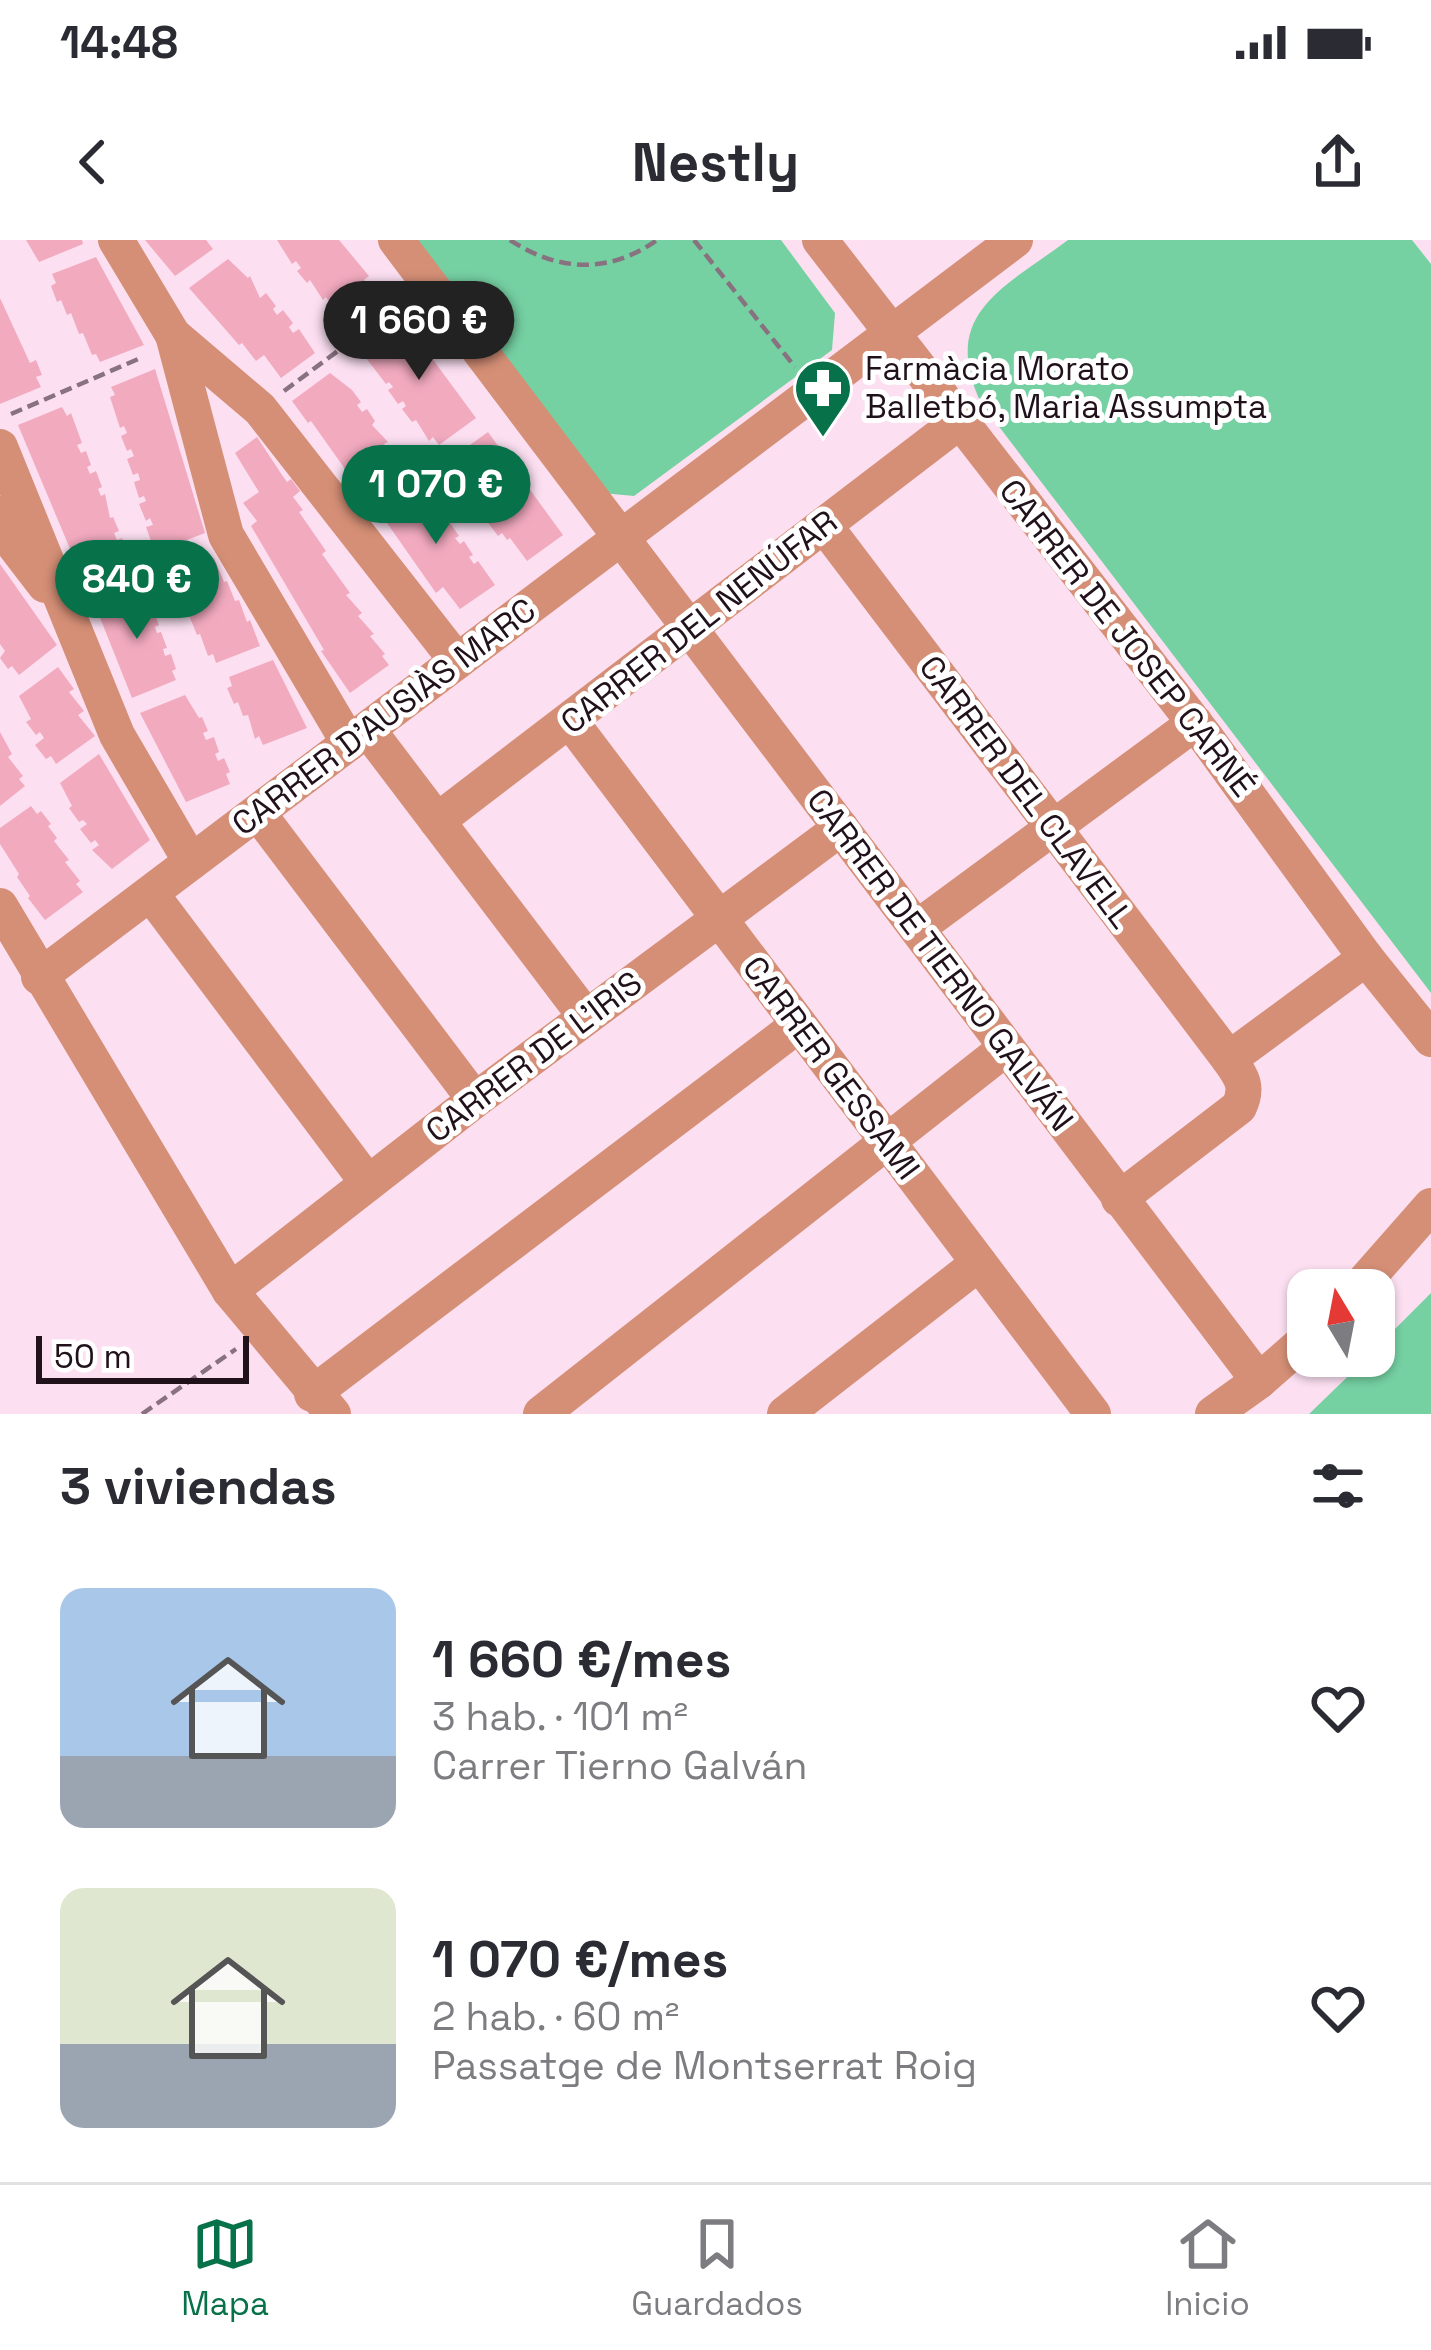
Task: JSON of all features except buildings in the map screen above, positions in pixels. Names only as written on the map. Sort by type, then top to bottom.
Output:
[{"type":"street","points":[[116,240],[174,339],[226,536],[359,736],[437,821],[586,1017]]},
{"type":"street","name":"CARRER DE TIERNO GALVÁN","points":[[396,240],[1259,1381]]},
{"type":"street","name":"CARRER DE JOSEP CARNÉ","points":[[820,240],[1195,723],[1366,958],[1431,1039]]},
{"type":"street","name":"CARRER D'AUSIÀS MARC","points":[[39,977],[1015,240]]},
{"type":"street","points":[[174,339],[260,409],[457,661]]},
{"type":"street","name":"CARRER DEL NENÚFAR","points":[[437,821],[960,422]]},
{"type":"street","points":[[0,447],[117,735],[191,862]]},
{"type":"street","points":[[0,514],[12,542],[64,605]]},
{"type":"street","name":"CARRER DEL CLAVELL","points":[[824,525],[1229,1059]]},
{"type":"street","name":"CARRER GESSAMI","points":[[571,722],[1093,1414]]},
{"type":"street","points":[[917,928],[1195,723]]},
{"type":"street","points":[[258,813],[476,1100]]},
{"type":"street","name":"CARRER DE L'IRIS","points":[[230,1291],[476,1100],[841,828]]},
{"type":"street","points":[[151,894],[368,1183]]},
{"type":"street","points":[[0,906],[230,1291],[323,1404],[797,1025]]},
{"type":"street","points":[[1119,1199],[1239,1106],[1246,1093],[1243,1078],[1229,1059],[1366,958]]},
{"type":"street","points":[[542,1414],[1006,1048]]},
{"type":"street","points":[[1376,1269],[1431,1206]]},
{"type":"street","points":[[785,1414],[979,1263]]},
{"type":"street","points":[[1213,1414],[1287,1356]]},
{"type":"path","points":[[510,240],[537,257],[600,267],[632,257],[657,240]]},
{"type":"path","points":[[694,240],[815,392]]},
{"type":"path","points":[[260,409],[429,283]]},
{"type":"path","points":[[0,419],[174,339]]},
{"type":"path","points":[[64,605],[226,536]]},
{"type":"path","points":[[142,1414],[206,1367],[264,1333]]},
{"type":"green space","points":[[414,240],[781,240],[835,313],[832,350],[634,496],[602,493]]},
{"type":"green space","points":[[1068,240],[1412,240],[1431,264],[1431,993],[981,403],[970,372],[968,346],[973,325],[1001,289]]},
{"type":"green space","points":[[1431,1293],[1431,1414],[1309,1414],[1347,1377],[1395,1377],[1395,1329]]},
{"type":"place","name":"Farmàcia Morato Balletbó, Maria Assumpta","points":[[823,439]]}]
